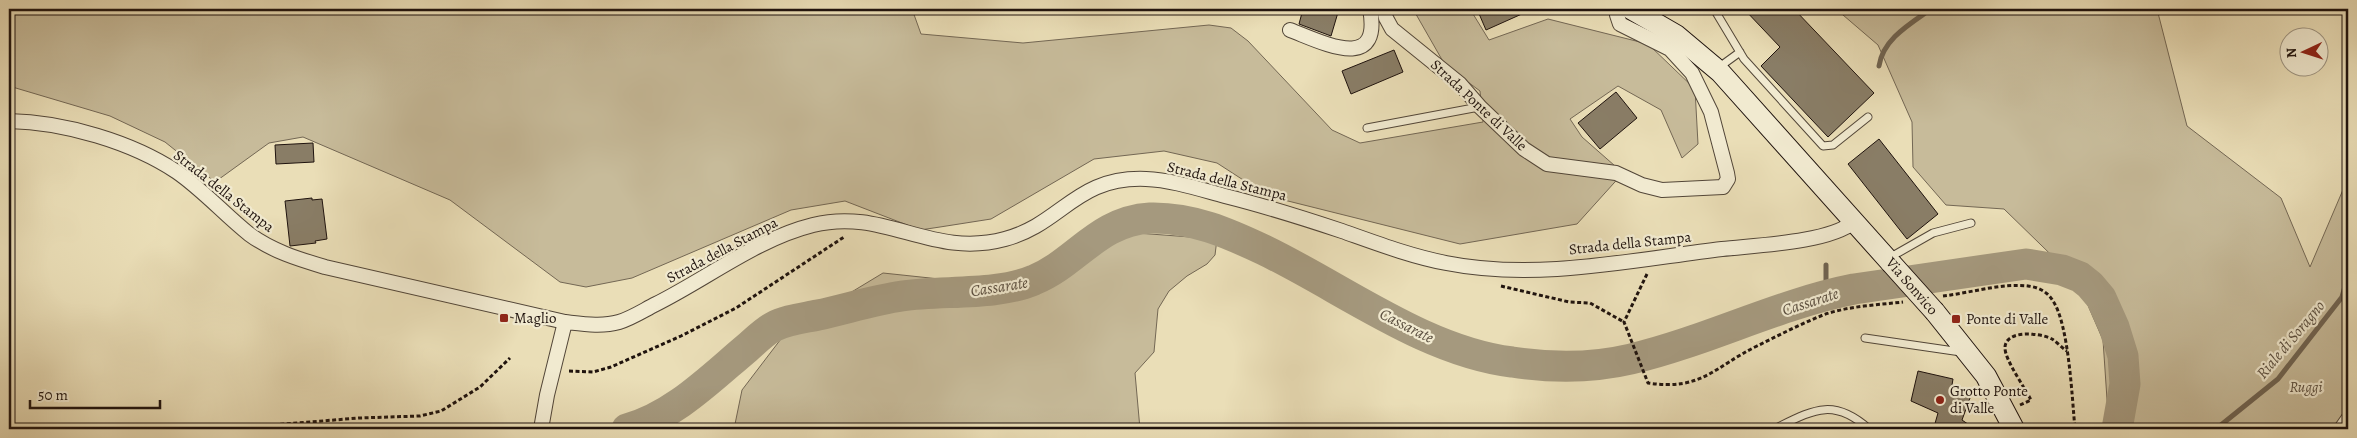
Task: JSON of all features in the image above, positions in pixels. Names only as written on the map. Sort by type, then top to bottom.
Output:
[{"type":"street","points":[[1290,30],[1343,48],[1361,48],[1367,44],[1370,9]]},
{"type":"street","name":"Strada Ponte di Valle","points":[[1384,9],[1392,29],[1460,84],[1480,107],[1524,150],[1548,164],[1616,173],[1642,185],[1662,190],[1723,187],[1728,178],[1728,173],[1710,112],[1692,73],[1670,49],[1620,24],[1617,15],[1620,9]]},
{"type":"street","points":[[1631,9],[1683,40],[1717,70],[1854,222]]},
{"type":"street","name":"Strada della Stampa","points":[[9,121],[48,125],[138,150],[179,173],[251,235],[282,253],[325,267],[566,322],[592,325],[620,322],[692,286],[774,239],[812,225],[829,221],[860,221],[877,223],[938,242],[956,245],[982,244],[1012,238],[1026,232],[1094,186],[1133,179],[1162,181],[1198,188],[1278,210],[1422,257],[1481,268],[1540,269],[1786,242],[1844,230],[1854,222]]},
{"type":"street","name":"Via Sonvico","points":[[1854,222],[1970,353],[1997,394],[2010,421]]},
{"type":"street","points":[[541,426],[566,322]]},
{"type":"street","points":[[2341,429],[2348,419]]},
{"type":"lane","points":[[1714,9],[1740,52],[1823,146],[1833,145],[1868,117]]},
{"type":"lane","points":[[1717,70],[1740,52]]},
{"type":"lane","points":[[1367,128],[1480,107]]},
{"type":"lane","points":[[1890,261],[1933,233],[1971,223]]},
{"type":"lane","points":[[1865,338],[1970,353]]},
{"type":"lane","points":[[1774,429],[1808,412],[1828,408],[1848,413],[1869,429]]},
{"type":"path","points":[[554,366],[575,372],[593,372],[611,367],[736,308],[844,237],[852,236]]},
{"type":"path","points":[[1624,322],[1648,272]]},
{"type":"path","points":[[1499,285],[1569,302],[1590,304],[1624,322],[1648,383],[1665,385],[1685,383],[1708,376],[1756,346],[1826,314],[1847,309]]},
{"type":"path","points":[[2036,288],[2045,291],[2053,299],[2058,309],[2067,351],[2075,429]]},
{"type":"path","points":[[2010,421],[2031,400],[2007,357],[2005,348],[2011,338],[2036,334],[2052,340],[2067,351]]},
{"type":"path","points":[[222,429],[359,418],[420,416],[441,411],[480,387],[510,358]]},
{"type":"green space","points":[[9,9],[912,9],[921,34],[1023,43],[1209,25],[1231,28],[1248,41],[1332,130],[1360,143],[1483,122],[1480,91],[1445,65],[1413,9],[1470,9],[1489,40],[1548,19],[1648,44],[1695,89],[1698,144],[1682,158],[1661,110],[1618,86],[1570,119],[1582,137],[1623,173],[1577,224],[1460,244],[1268,196],[1217,163],[1164,151],[1094,159],[991,219],[920,230],[845,201],[791,210],[632,278],[586,287],[560,282],[450,200],[303,137],[269,143],[215,182],[165,142],[110,116],[9,86]]},
{"type":"green space","name":"Ruggi","points":[[1836,9],[2157,9],[2187,126],[2281,198],[2310,267],[2348,178],[2348,419],[2341,429],[2109,429],[2103,340],[2077,280],[2004,209],[1946,205],[1913,167],[1912,122],[1878,45]]},
{"type":"green space","points":[[1110,231],[1217,239],[1215,255],[1207,264],[1187,276],[1169,291],[1158,309],[1154,352],[1135,373],[1140,429],[734,429],[742,390],[787,331],[883,273],[949,280],[1022,278]]},
{"type":"building","points":[[1303,9],[1339,9],[1331,36],[1299,24]]},
{"type":"building","points":[[1477,9],[1533,9],[1486,30]]},
{"type":"building","points":[[1744,9],[1794,9],[1874,93],[1828,137],[1761,66],[1780,47]]},
{"type":"building","points":[[1394,50],[1403,72],[1351,94],[1342,71]]},
{"type":"building","points":[[1616,92],[1637,118],[1600,149],[1578,123]]},
{"type":"building","points":[[1879,139],[1938,214],[1907,239],[1848,164]]},
{"type":"building","points":[[313,143],[314,162],[276,164],[275,145]]},
{"type":"building","points":[[312,198],[312,200],[322,199],[327,239],[315,241],[316,243],[290,246],[285,201]]},
{"type":"building","name":"Grotto Ponte di Valle","points":[[1918,371],[1953,379],[1952,385],[1956,386],[1954,392],[1970,398],[1962,420],[1975,429],[1943,429],[1934,427],[1938,413],[1911,401]]},
{"type":"waterway","points":[[1879,66],[1882,56],[1892,40],[1931,9]]},
{"type":"waterway","name":"Cassarate","points":[[627,429],[644,423],[676,406],[705,384],[763,334],[778,325],[892,298],[918,294],[987,291],[1019,285],[1049,273],[1102,234],[1132,221],[1150,218],[1165,218],[1195,223],[1237,238],[1294,265],[1416,332],[1447,345],[1479,356],[1542,365],[1602,364],[1631,359],[1687,343],[1798,304],[1854,289],[2026,264],[2062,270],[2080,277],[2090,285],[2101,298],[2114,327],[2123,356],[2125,384],[2117,429]]},
{"type":"waterway","points":[[1826,265],[1826,294]]},
{"type":"waterway","name":"Riale di Soragno","points":[[2216,429],[2278,379],[2342,297],[2348,276]]},
{"type":"place","name":"Maglio","points":[[504,318]]},
{"type":"place","name":"Ponte di Valle","points":[[1956,319]]},
{"type":"place","name":"Grotto Ponte di Valle","points":[[1940,400]]}]
